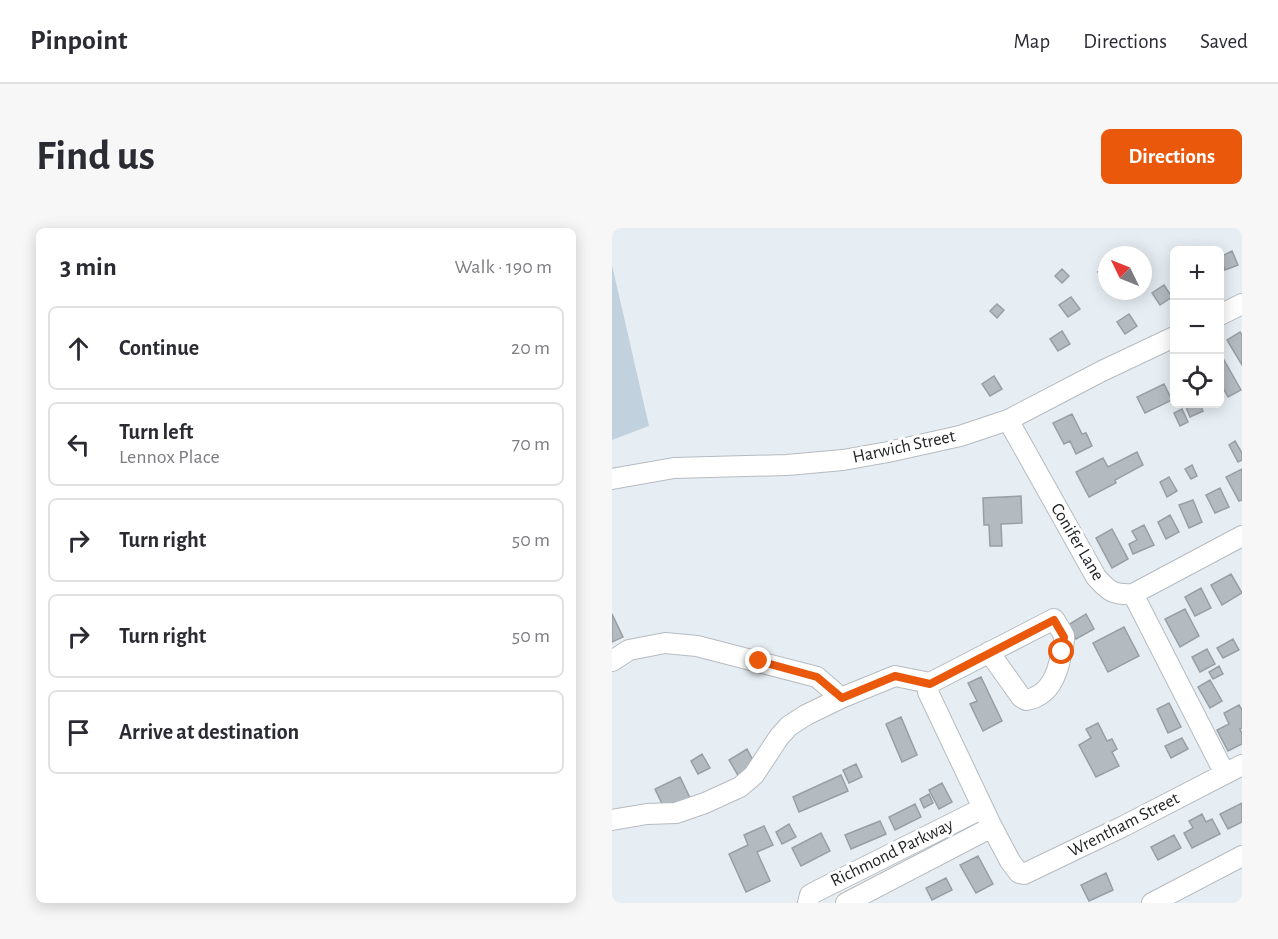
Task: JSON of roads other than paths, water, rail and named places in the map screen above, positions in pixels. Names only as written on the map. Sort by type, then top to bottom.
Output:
[{"type":"street","points":[[1224,313],[1242,304]]},
{"type":"street","name":"Harwich Street","points":[[612,479],[674,468],[787,465],[843,460],[960,436],[1008,420],[1170,339]]},
{"type":"street","name":"Conifer Lane","points":[[1008,420],[1096,578],[1118,595],[1133,594]]},
{"type":"street","points":[[1233,769],[1133,594],[1242,536]]},
{"type":"street","points":[[612,820],[647,814],[676,813],[740,787],[754,775],[789,726],[842,698],[895,676],[930,684],[989,652],[1054,620],[1064,637],[1058,670],[1053,682],[1041,695],[1026,700],[1022,698],[989,652]]},
{"type":"street","points":[[612,661],[629,650],[656,645],[697,646],[817,677],[842,698]]},
{"type":"street","points":[[930,684],[928,692],[992,827]]},
{"type":"street","name":"Wrentham Street","points":[[992,827],[1010,861],[1019,873],[1024,874],[1124,826],[1233,769]]},
{"type":"street","name":"Richmond Parkway","points":[[807,903],[810,895],[817,891],[983,808]]},
{"type":"street","name":"Richmond Parkway","points":[[846,903],[992,827]]},
{"type":"street","points":[[1152,903],[1242,856]]}]
